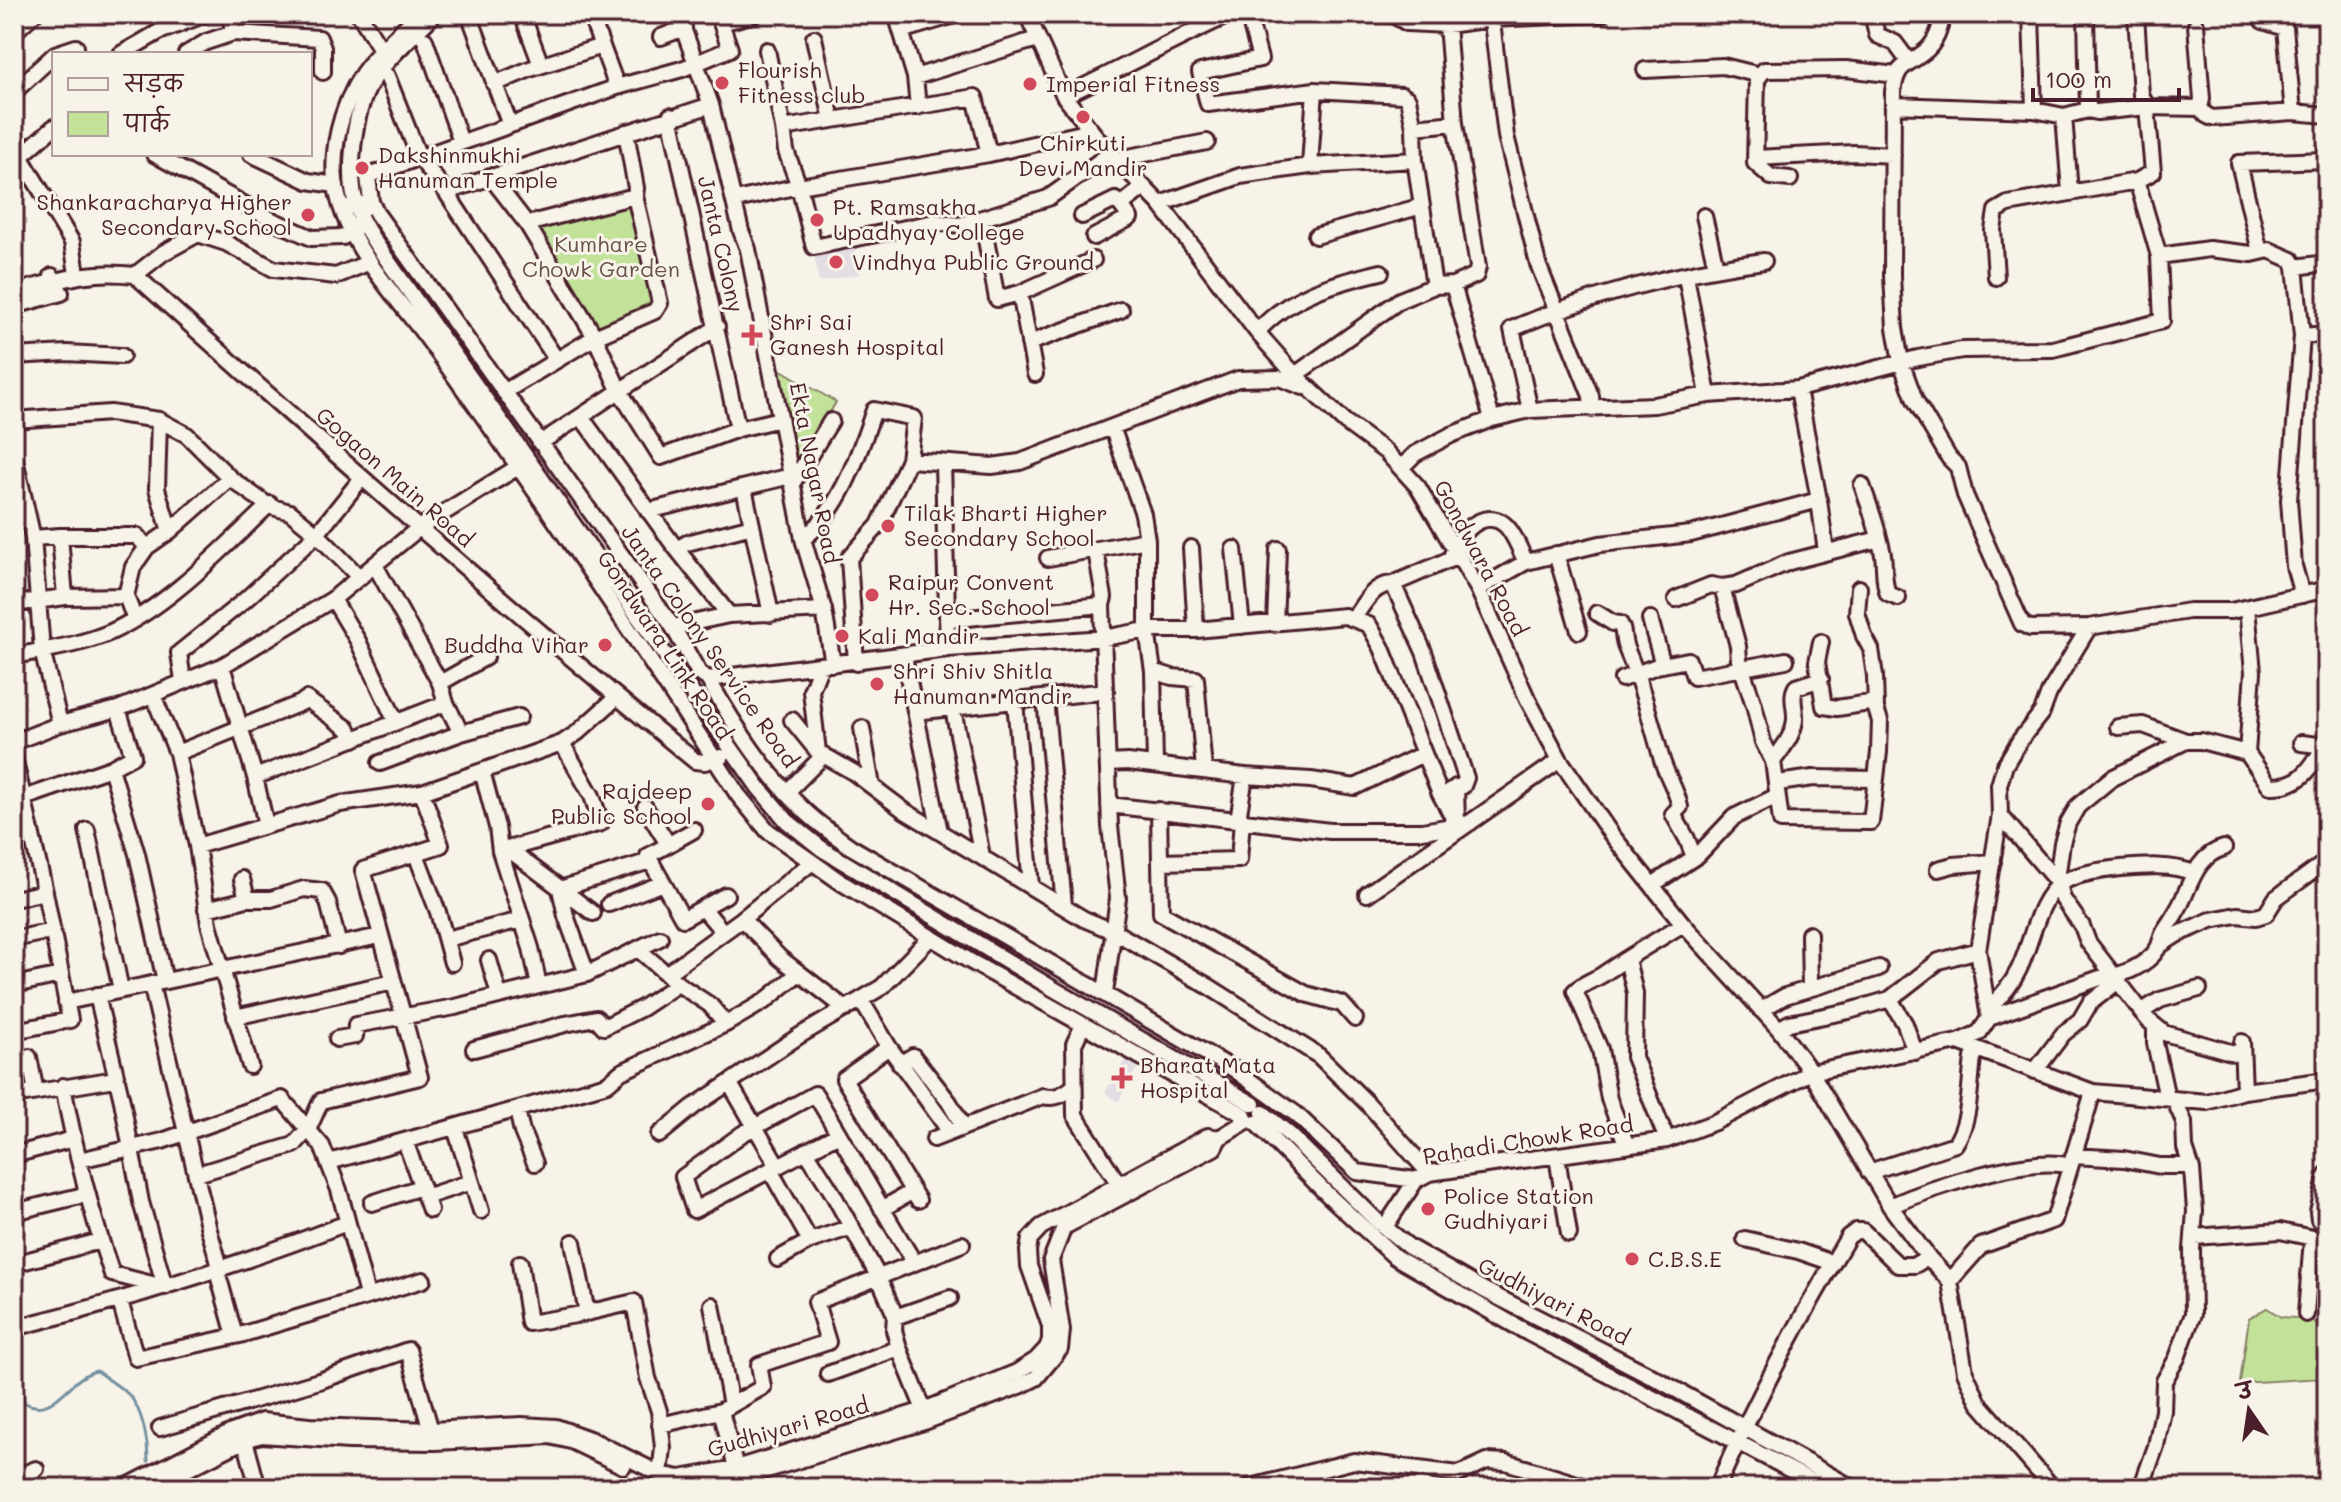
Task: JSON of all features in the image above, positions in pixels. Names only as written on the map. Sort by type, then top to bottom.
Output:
[{"type":"street","points":[[124,52],[159,32],[206,14]]},
{"type":"street","points":[[230,14],[233,33]]},
{"type":"street","points":[[359,14],[382,51]]},
{"type":"street","points":[[358,208],[352,165],[356,132],[370,85],[434,14]]},
{"type":"street","points":[[469,14],[510,125]]},
{"type":"street","points":[[522,14],[541,65]]},
{"type":"street","points":[[590,14],[617,87]]},
{"type":"street","points":[[358,208],[368,176],[617,87],[698,63],[730,49],[720,19],[755,14]]},
{"type":"street","points":[[896,14],[915,77],[918,107]]},
{"type":"street","points":[[901,31],[958,14]]},
{"type":"street","name":"Gondwara Road","points":[[1027,14],[1064,96],[1091,131],[1160,204],[1257,332],[1295,375],[1345,422],[1386,452],[1418,487],[1478,589],[1527,698],[1560,760],[1611,834],[1683,924],[1779,1029],[1811,1072],[1890,1206],[1950,1281]]},
{"type":"street","points":[[1064,96],[1129,66],[1170,41],[1231,14]]},
{"type":"street","points":[[1248,14],[1260,59],[1200,72],[1208,104],[1315,90],[1402,95],[1408,99],[1434,286]]},
{"type":"street","points":[[1381,14],[1393,15],[1407,23],[1447,25],[1492,16],[1602,14]]},
{"type":"street","points":[[1872,14],[1877,35],[1895,43],[1909,62]]},
{"type":"street","points":[[1943,14],[1935,41],[1896,75],[1893,105],[1892,276],[1895,328],[1901,362],[1915,400],[1949,458],[1958,467],[1965,495],[2022,624],[2030,628],[2089,627],[2189,611],[2231,611],[2327,589]]},
{"type":"street","points":[[2031,14],[2034,110]]},
{"type":"street","points":[[2086,14],[2088,110]]},
{"type":"street","points":[[1996,277],[1993,230],[1996,211],[2008,204],[2137,181],[2153,172],[2147,107],[2141,95],[2136,14]]},
{"type":"street","points":[[2263,14],[2263,21],[2285,28],[2293,112]]},
{"type":"street","points":[[1492,16],[1506,136],[1538,264],[1591,396],[1592,409]]},
{"type":"street","name":"Gondwara Link Road","points":[[412,17],[371,62],[353,89],[340,124],[335,151],[336,185],[358,208],[376,244],[732,751],[787,821],[822,849],[1256,1111]]},
{"type":"street","points":[[661,37],[681,21]]},
{"type":"street","name":"Ekta Nagar Road","points":[[681,21],[711,105],[736,200],[766,334],[803,539],[824,610],[827,665]]},
{"type":"street","points":[[1295,375],[1400,300],[1434,286],[1453,285],[1476,275],[1478,267],[1455,123],[1447,25]]},
{"type":"street","points":[[2196,25],[2202,99],[2200,108]]},
{"type":"street","points":[[189,52],[206,42],[233,33],[319,38],[323,48],[323,72]]},
{"type":"street","points":[[814,38],[832,120]]},
{"type":"street","points":[[915,77],[1037,39]]},
{"type":"street","points":[[425,40],[461,142]]},
{"type":"street","points":[[494,84],[602,46]]},
{"type":"street","points":[[60,52],[76,47]]},
{"type":"street","points":[[767,50],[786,151],[799,186],[814,247],[934,222],[960,225],[1048,198],[1114,156],[1207,142]]},
{"type":"street","points":[[14,92],[52,56]]},
{"type":"street","points":[[1645,70],[1723,66],[1760,75]]},
{"type":"street","points":[[1790,179],[1771,177],[1755,163],[1757,80],[1764,70],[1846,69],[1896,75]]},
{"type":"street","points":[[387,76],[419,157],[446,192],[556,359]]},
{"type":"street","points":[[1310,166],[1315,90]]},
{"type":"street","points":[[783,128],[975,97],[989,154]]},
{"type":"street","points":[[446,192],[711,105]]},
{"type":"street","points":[[1893,105],[2034,110],[2064,116],[2088,110],[2097,112],[2147,107],[2200,108],[2212,118],[2293,112],[2327,115]]},
{"type":"street","name":"Janta Colony","points":[[670,116],[738,429]]},
{"type":"street","points":[[2064,116],[2070,192]]},
{"type":"street","points":[[1414,127],[1455,123]]},
{"type":"street","points":[[52,128],[17,151],[72,242],[77,274]]},
{"type":"street","points":[[736,200],[799,186],[989,154],[1091,131]]},
{"type":"street","points":[[504,392],[595,337],[655,311],[660,303],[635,196],[626,132]]},
{"type":"street","points":[[2260,252],[2239,163],[2326,160],[2327,151]]},
{"type":"street","points":[[1756,158],[1854,153],[1893,155]]},
{"type":"street","points":[[158,156],[274,221],[312,238],[343,237],[352,232]]},
{"type":"street","points":[[255,156],[308,181],[336,185]]},
{"type":"street","points":[[1160,204],[1240,176],[1310,166],[1415,160]]},
{"type":"street","points":[[490,176],[527,224],[595,337],[619,390],[661,457],[738,429],[780,419]]},
{"type":"street","points":[[1401,468],[1415,454],[1451,435],[1492,419],[1530,410],[1654,405],[1708,395],[1798,389],[1901,362],[1962,350],[2053,349],[2162,321],[2159,256],[2137,181]]},
{"type":"street","points":[[1121,205],[1144,187]]},
{"type":"street","points":[[527,224],[635,196]]},
{"type":"street","points":[[1082,216],[1115,200],[1130,218],[1094,237]]},
{"type":"street","points":[[1316,236],[1422,206]]},
{"type":"street","name":"Gondwara Link Road","points":[[358,208],[352,232],[370,262],[438,352],[738,795],[768,831],[811,863],[931,937],[1083,1025],[1256,1111]]},
{"type":"street","name":"Janta Colony Service Road","points":[[358,208],[377,214],[673,627],[699,673],[708,679],[750,746],[808,814],[851,847],[1201,1049],[1256,1111]]},
{"type":"street","points":[[1704,216],[1716,267]]},
{"type":"street","points":[[982,218],[997,299],[1020,293],[1093,260]]},
{"type":"street","points":[[14,292],[77,274],[110,272],[135,275],[163,253],[198,234],[226,243],[274,269],[336,276],[370,262]]},
{"type":"street","points":[[2159,256],[2209,249],[2252,254],[2269,250],[2292,260],[2295,267],[2302,336],[2289,500],[2294,566],[2302,595]]},
{"type":"street","points":[[1530,410],[1512,329],[1632,287],[1716,267],[1764,261]]},
{"type":"street","points":[[2295,267],[2327,263]]},
{"type":"street","points":[[1257,332],[1273,314],[1331,284],[1381,272]]},
{"type":"street","points":[[14,283],[51,274],[61,293],[14,306]]},
{"type":"street","name":"Gogaon Main Road","points":[[135,275],[361,479],[617,697],[695,761],[716,760]]},
{"type":"street","points":[[1686,276],[1708,395]]},
{"type":"street","points":[[1453,285],[1492,419]]},
{"type":"street","points":[[1020,293],[1035,374]]},
{"type":"street","points":[[1029,343],[1121,310]]},
{"type":"street","points":[[540,443],[717,327]]},
{"type":"street","points":[[2302,336],[2327,334]]},
{"type":"street","points":[[14,356],[67,353],[122,356]]},
{"type":"street","points":[[909,460],[992,466],[1020,462],[1238,379],[1279,378],[1312,391]]},
{"type":"street","points":[[1798,389],[1826,552]]},
{"type":"street","points":[[803,539],[814,530],[851,475],[874,410],[914,418],[909,460],[879,525],[849,558],[856,663]]},
{"type":"street","points":[[14,420],[110,413],[159,420],[187,435],[230,478],[270,504],[290,512],[317,534],[360,578]]},
{"type":"street","points":[[582,418],[648,511],[729,615]]},
{"type":"street","points":[[159,420],[157,489],[170,531]]},
{"type":"street","points":[[648,511],[792,480],[831,421]]},
{"type":"street","points":[[1112,427],[1143,514],[1147,540],[1147,630],[1153,671],[1155,765]]},
{"type":"street","points":[[14,455],[33,538],[42,650],[60,724]]},
{"type":"street","points":[[943,463],[948,649]]},
{"type":"street","points":[[14,742],[60,724],[118,709],[222,666],[333,599],[419,528],[518,467]]},
{"type":"street","points":[[135,620],[126,596],[133,567],[147,547],[230,478]]},
{"type":"street","points":[[183,681],[179,653],[245,600],[317,534],[361,479]]},
{"type":"street","points":[[1862,485],[1879,539],[1885,587],[1888,594],[1898,598]]},
{"type":"street","points":[[744,488],[771,614]]},
{"type":"street","points":[[1478,589],[1526,562],[1556,554],[1600,544],[1691,534],[1819,500]]},
{"type":"street","points":[[14,656],[107,634],[135,620],[203,567],[270,504]]},
{"type":"street","points":[[1353,619],[1372,592],[1451,559],[1452,554],[1459,555],[1457,546],[1461,535],[1480,521],[1490,519],[1507,526],[1526,562]]},
{"type":"street","points":[[678,548],[752,526]]},
{"type":"street","points":[[60,536],[65,597]]},
{"type":"street","points":[[33,538],[137,536],[147,547]]},
{"type":"street","points":[[1676,599],[1711,585],[1722,587],[1826,552],[1879,539]]},
{"type":"street","points":[[1048,558],[1147,540]]},
{"type":"street","points":[[1191,548],[1196,630]]},
{"type":"street","points":[[1234,549],[1242,626]]},
{"type":"street","points":[[1275,624],[1278,549]]},
{"type":"street","points":[[1096,551],[1104,597],[1109,805],[1118,898],[1105,993]]},
{"type":"street","points":[[1556,554],[1579,631]]},
{"type":"street","points":[[375,565],[440,683],[461,733]]},
{"type":"street","points":[[1393,584],[1424,652],[1466,778],[1463,786],[1440,794]]},
{"type":"street","points":[[1722,587],[1763,742],[1773,761],[1781,821],[1871,822],[1880,740],[1871,649],[1857,613],[1859,588]]},
{"type":"street","points":[[14,604],[65,597],[126,596]]},
{"type":"street","points":[[333,599],[358,641],[396,722]]},
{"type":"street","points":[[947,620],[1102,605]]},
{"type":"street","points":[[2247,608],[2253,672],[2247,753],[2270,786],[2277,786],[2306,776],[2326,746],[2301,743]]},
{"type":"street","points":[[673,627],[729,615],[824,610]]},
{"type":"street","points":[[1597,613],[1620,624],[1624,630],[1624,642],[1648,705],[1663,764],[1679,798],[1680,807],[1673,814],[1694,857]]},
{"type":"street","points":[[708,679],[904,657],[948,649],[1104,638],[1147,630],[1196,630],[1345,616],[1369,625],[1382,648],[1440,794],[1463,824]]},
{"type":"street","points":[[1650,619],[1663,665]]},
{"type":"street","points":[[1988,1014],[1978,950],[2000,815],[1999,785],[2005,765],[2042,712],[2049,693],[2089,627]]},
{"type":"street","points":[[1821,642],[1817,662],[1824,706],[1837,708],[1876,702]]},
{"type":"street","points":[[440,683],[486,657]]},
{"type":"street","points":[[904,657],[940,832]]},
{"type":"street","points":[[1622,679],[1688,660],[1694,677],[1786,660]]},
{"type":"street","points":[[821,754],[811,691],[827,665]]},
{"type":"street","points":[[222,666],[266,825]]},
{"type":"street","points":[[1153,671],[1172,677],[1196,679],[1204,770]]},
{"type":"street","points":[[1773,761],[1792,735],[1796,715],[1793,693],[1796,687],[1821,679]]},
{"type":"street","points":[[915,712],[1106,691]]},
{"type":"street","points":[[153,695],[177,753],[197,846],[206,909],[250,1066]]},
{"type":"street","points":[[197,846],[340,804],[422,792],[562,743],[617,697]]},
{"type":"street","points":[[1045,698],[1064,906]]},
{"type":"street","points":[[177,753],[306,699],[347,728],[354,739]]},
{"type":"street","points":[[1015,701],[1031,886]]},
{"type":"street","points":[[255,777],[446,703]]},
{"type":"street","points":[[24,798],[111,768],[133,756],[118,709]]},
{"type":"street","points":[[953,709],[982,856]]},
{"type":"street","points":[[380,763],[461,733],[519,717]]},
{"type":"street","points":[[792,720],[821,754],[940,832],[1084,919],[1115,932],[1285,1032],[1319,1056],[1368,1104],[1422,1176],[1385,1227]]},
{"type":"street","points":[[2118,727],[2143,725],[2186,741],[2201,741],[2247,753]]},
{"type":"street","points":[[862,728],[872,786]]},
{"type":"street","points":[[2186,741],[2112,778],[2078,806],[2068,823],[2062,843],[2059,884],[2063,899],[2082,926],[2088,942],[2155,1026],[2177,1038],[2242,1049],[2244,1091]]},
{"type":"street","points":[[504,850],[601,823],[592,796],[562,743]]},
{"type":"street","points":[[716,760],[732,751]]},
{"type":"street","points":[[787,792],[821,754]]},
{"type":"street","points":[[1108,763],[1311,780],[1355,787],[1423,754]]},
{"type":"street","points":[[14,757],[70,1020],[14,1031]]},
{"type":"street","points":[[1367,894],[1463,824],[1560,760]]},
{"type":"street","points":[[111,768],[137,854],[186,1132],[235,1336]]},
{"type":"street","points":[[482,771],[539,986]]},
{"type":"street","points":[[1160,862],[1239,860],[1245,776]]},
{"type":"street","points":[[1652,885],[1694,857],[1734,817],[1778,789],[1813,778],[1875,779]]},
{"type":"street","points":[[1456,787],[1463,824]]},
{"type":"street","points":[[197,1174],[294,1145],[309,1128],[321,1101],[420,1077],[363,870],[441,845],[422,792]]},
{"type":"street","points":[[1109,805],[1330,831],[1422,831],[1463,824]]},
{"type":"street","points":[[645,807],[668,844]]},
{"type":"street","points":[[1159,810],[1161,913],[1218,942],[1306,994],[1342,1004],[1355,1019]]},
{"type":"street","points":[[2000,815],[2059,884]]},
{"type":"street","points":[[87,830],[121,990]]},
{"type":"street","points":[[694,830],[648,856],[650,861],[683,919],[726,895]]},
{"type":"street","points":[[2035,1071],[2063,1034],[2080,1020],[2090,1003],[2116,980],[2149,961],[2159,946],[2162,933],[2173,920],[2194,873],[2209,853],[2224,848]]},
{"type":"street","points":[[504,850],[593,913]]},
{"type":"street","points":[[416,854],[452,963]]},
{"type":"street","points":[[560,889],[650,861]]},
{"type":"street","points":[[2159,946],[2211,920],[2266,914],[2276,898],[2327,861]]},
{"type":"street","points":[[1938,869],[1993,862]]},
{"type":"street","points":[[474,1049],[596,1018],[604,1027],[642,1008],[723,932],[811,863]]},
{"type":"street","points":[[1958,1042],[1979,1033],[1988,1014],[2018,971],[2041,908],[2059,884],[2104,870],[2156,866],[2194,873]]},
{"type":"street","points":[[242,879],[247,899]]},
{"type":"street","points":[[609,904],[663,883]]},
{"type":"street","points":[[206,909],[247,899],[271,899],[304,889],[322,891],[328,902],[339,946]]},
{"type":"street","points":[[560,889],[566,916],[587,974]]},
{"type":"street","points":[[14,899],[45,892]]},
{"type":"street","points":[[703,908],[723,932]]},
{"type":"street","points":[[742,919],[780,958],[846,1009]]},
{"type":"street","points":[[446,939],[521,920]]},
{"type":"street","points":[[1627,1146],[1609,1099],[1600,1049],[1575,991],[1585,981],[1601,976],[1610,967],[1683,924]]},
{"type":"street","points":[[14,939],[52,931]]},
{"type":"street","points":[[1809,934],[1810,988]]},
{"type":"street","points":[[66,1002],[380,936]]},
{"type":"street","points":[[659,1135],[693,1107],[799,1036],[882,987],[931,937]]},
{"type":"street","points":[[337,1039],[355,1036],[356,1025],[455,1007],[587,974],[660,938]]},
{"type":"street","points":[[638,949],[672,979],[710,1005],[726,1024]]},
{"type":"street","points":[[1779,1029],[1789,1023],[1890,999],[1939,961],[1978,950]]},
{"type":"street","points":[[1627,959],[1635,993],[1634,1057],[1667,1140]]},
{"type":"street","points":[[489,960],[499,995]]},
{"type":"street","points":[[1761,1010],[1785,996],[1879,968]]},
{"type":"street","points":[[329,1162],[607,1084],[621,1072],[726,1024],[765,1001],[799,973]]},
{"type":"street","points":[[14,985],[61,975]]},
{"type":"street","points":[[1988,1014],[2100,978],[2116,980]]},
{"type":"street","points":[[235,1017],[393,982]]},
{"type":"street","points":[[2141,1012],[2160,1000],[2199,989]]},
{"type":"street","points":[[97,995],[145,1215],[165,1287]]},
{"type":"street","points":[[1890,999],[1905,1024],[1915,1052]]},
{"type":"street","points":[[861,1000],[900,1064],[956,1129]]},
{"type":"street","points":[[1083,1025],[1074,1044],[1075,1115],[1118,1183]]},
{"type":"street","points":[[2141,1488],[2156,1446],[2163,1411],[2164,1381],[2177,1358],[2193,1314],[2195,1211],[2191,1166],[2185,1148],[2184,1122],[2170,1098],[2155,1043],[2155,1026]]},
{"type":"street","points":[[1958,1042],[2093,1092],[2207,1102],[2244,1091],[2327,1080]]},
{"type":"street","name":"Pahadi Chowk Road","points":[[1256,1111],[1296,1114],[1357,1172],[1422,1176],[1667,1140],[1715,1122],[1811,1072],[1958,1042]]},
{"type":"street","points":[[882,1209],[916,1195],[844,1079],[889,1047]]},
{"type":"street","points":[[1869,1172],[1955,1144],[1965,1118],[1973,1058],[1977,1050]]},
{"type":"street","points":[[29,1057],[36,1092]]},
{"type":"street","points":[[14,1096],[115,1079]]},
{"type":"street","points":[[730,1084],[755,1127],[810,1241]]},
{"type":"street","points":[[63,1086],[73,1139],[112,1274],[165,1287]]},
{"type":"street","points":[[934,1139],[1043,1096],[1052,1098],[1064,1094],[1073,1087]]},
{"type":"street","points":[[2053,1488],[1979,1403],[1965,1372],[1950,1281],[1981,1246],[2054,1220],[2093,1092]]},
{"type":"street","points":[[839,1134],[694,1210],[683,1177],[715,1151],[815,1094],[839,1134],[882,1209],[914,1262]]},
{"type":"street","points":[[79,1160],[186,1132],[282,1099],[309,1128],[329,1162],[367,1295]]},
{"type":"street","points":[[517,1110],[535,1163]]},
{"type":"street","name":"Gudhiyari Road","points":[[124,1488],[232,1432],[262,1421],[433,1436],[521,1425],[556,1427],[592,1440],[660,1474],[680,1478],[736,1468],[1021,1378],[1036,1378],[1060,1349],[1062,1330],[1051,1260],[1064,1227],[1214,1148],[1219,1138],[1256,1111]]},
{"type":"street","name":"Gudhiyari Road","points":[[1256,1111],[1291,1136],[1409,1247],[1646,1373],[1825,1488]]},
{"type":"street","name":"Gudhiyari Road","points":[[1256,1111],[1329,1196],[1395,1257],[1528,1333],[1853,1488]]},
{"type":"street","points":[[455,1128],[481,1211]]},
{"type":"street","name":"Gudhiyari Road","points":[[150,1488],[261,1435],[349,1441],[433,1436],[550,1436],[571,1441],[657,1481],[681,1488],[738,1479],[927,1421],[1021,1378],[1047,1348],[1050,1326],[1029,1266],[1028,1251],[1030,1239],[1041,1227],[1208,1136],[1219,1138]]},
{"type":"street","points":[[14,1155],[73,1139]]},
{"type":"street","points":[[405,1141],[425,1198]]},
{"type":"street","points":[[806,1151],[878,1276],[895,1317],[894,1330],[899,1348],[924,1410]]},
{"type":"street","points":[[1557,1156],[1569,1234]]},
{"type":"street","points":[[1890,1206],[1924,1191],[2028,1165],[2124,1159],[2160,1166],[2191,1166]]},
{"type":"street","points":[[2319,1220],[2327,1174]]},
{"type":"street","points":[[372,1203],[425,1198],[471,1182]]},
{"type":"street","points":[[14,1212],[88,1194]]},
{"type":"street","points":[[18,1327],[219,1271],[347,1223]]},
{"type":"street","points":[[778,1259],[810,1241],[852,1227]]},
{"type":"street","points":[[1717,1488],[1741,1435],[1848,1237],[1856,1231],[1863,1231],[1898,1265],[1915,1265],[1928,1257]]},
{"type":"street","points":[[2194,1237],[2280,1231],[2327,1241]]},
{"type":"street","points":[[1745,1239],[1833,1263]]},
{"type":"street","points":[[2306,1314],[2312,1239]]},
{"type":"street","points":[[14,1264],[100,1241]]},
{"type":"street","points":[[573,1242],[587,1313]]},
{"type":"street","points":[[660,1425],[726,1408],[763,1387],[759,1365],[828,1342],[816,1302],[962,1244]]},
{"type":"street","points":[[520,1263],[529,1323],[634,1302],[648,1378],[659,1411],[663,1448],[660,1474]]},
{"type":"street","points":[[120,1301],[136,1358],[235,1336],[423,1280]]},
{"type":"street","points":[[895,1317],[950,1298]]},
{"type":"street","points":[[712,1305],[736,1468]]},
{"type":"street","points":[[828,1374],[899,1348]]},
{"type":"street","points":[[160,1428],[319,1381],[408,1350],[433,1436]]},
{"type":"street","points":[[245,1440],[258,1488]]},
{"type":"street","points":[[1247,1488],[1354,1461],[1459,1474],[1487,1461],[1506,1462],[1554,1483],[1590,1488]]},
{"type":"street","points":[[14,1478],[36,1469]]},
{"type":"shaded area","name":"Vindhya Public Ground","points":[[854,241],[859,274],[819,282],[813,250]]},
{"type":"shaded area","name":"Bharat Mata Hospital","points":[[1128,1056],[1139,1065],[1118,1102],[1105,1092]]},
{"type":"green space","name":"Kumhare Chowk Garden","points":[[635,196],[660,303],[595,337],[527,224]]},
{"type":"green space","points":[[776,367],[836,402],[794,476]]},
{"type":"green space","points":[[2267,1308],[2281,1317],[2310,1319],[2327,1330],[2327,1384],[2323,1378],[2240,1383],[2249,1318]]},
{"type":"green space","points":[[2327,1425],[2327,1488],[2319,1488],[2315,1450]]},
{"type":"waterway","points":[[14,1378],[25,1403],[36,1406],[54,1401],[78,1380],[97,1371],[133,1400],[144,1426],[148,1461]]},
{"type":"railway","points":[[14,44],[46,14]]},
{"type":"place","name":"Flourish Fitness club","points":[[722,83]]},
{"type":"place","name":"Imperial Fitness","points":[[1030,84]]},
{"type":"place","name":"Chirkuti Devi Mandir","points":[[1083,117]]},
{"type":"place","name":"Dakshinmukhi Hanuman Temple","points":[[362,168]]},
{"type":"place","name":"Shankaracharya Higher Secondary School","points":[[308,215]]},
{"type":"place","name":"Pt. Ramsakha Upadhyay College","points":[[817,220]]},
{"type":"place","name":"Vindhya Public Ground","points":[[836,262]]},
{"type":"place","name":"Shri Sai Ganesh Hospital","points":[[752,335]]},
{"type":"place","name":"Tilak Bharti Higher Secondary School","points":[[888,526]]},
{"type":"place","name":"Raipur Convent Hr. Sec. School","points":[[872,595]]},
{"type":"place","name":"Kali Mandir","points":[[842,636]]},
{"type":"place","name":"Buddha Vihar","points":[[605,645]]},
{"type":"place","name":"Shri Shiv Shitla Hanuman Mandir","points":[[877,684]]},
{"type":"place","name":"Rajdeep Public School","points":[[708,804]]},
{"type":"place","name":"Bharat Mata Hospital","points":[[1122,1078]]},
{"type":"place","name":"Police Station Gudhiyari","points":[[1428,1209]]},
{"type":"place","name":"C.B.S.E","points":[[1632,1259]]}]
